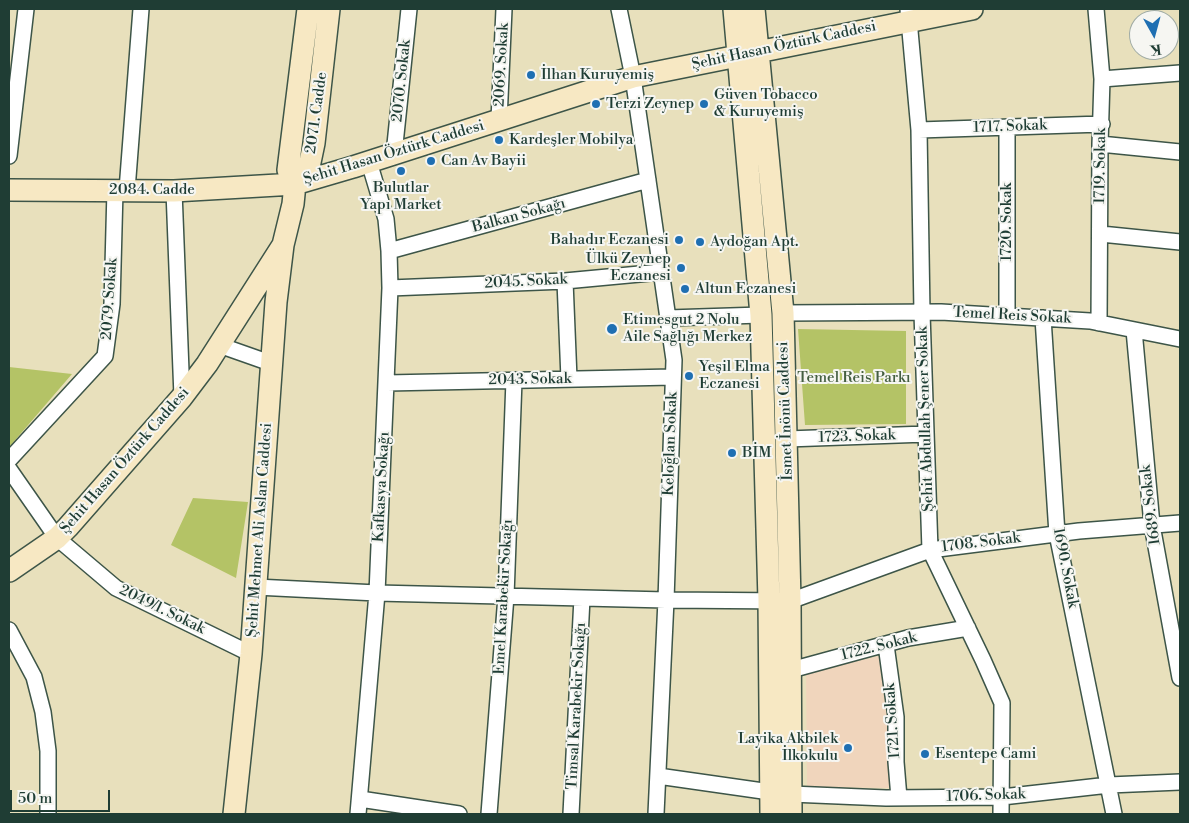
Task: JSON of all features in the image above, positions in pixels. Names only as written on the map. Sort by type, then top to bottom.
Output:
[{"type":"street","points":[[9,156],[26,9]]},
{"type":"street","name":"2079. Sokak","points":[[9,460],[105,356],[112,304],[121,190],[142,9]]},
{"type":"street","name":"2071. Cadde","points":[[308,9],[288,170],[295,184],[309,167],[314,143],[330,9]]},
{"type":"street","name":"2070. Sokak","points":[[394,154],[409,9]]},
{"type":"street","name":"2069. Sokak","points":[[499,120],[504,9]]},
{"type":"street","name":"Keloğlan Sokak","points":[[619,9],[633,76],[674,360],[666,600],[656,814]]},
{"type":"street","name":"İsmet İnönü Caddesi","points":[[734,9],[748,54],[783,314],[791,670],[784,800],[771,814]]},
{"type":"street","name":"İsmet İnönü Caddesi","points":[[754,9],[748,54],[761,315],[769,601],[784,800]]},
{"type":"street","name":"Şehit Hasan Öztürk Caddesi","points":[[9,571],[57,538],[182,397],[207,364],[284,246],[293,204],[295,184],[369,162],[633,76],[748,54],[908,15],[972,9]]},
{"type":"street","name":"1719. Sokak","points":[[1096,9],[1102,79],[1099,323]]},
{"type":"street","name":"Şehit Abdullah Şener Sokak","points":[[908,15],[919,130],[922,313],[930,550],[1002,703],[1001,814]]},
{"type":"street","points":[[1102,79],[1180,73]]},
{"type":"street","name":"1717. Sokak","points":[[919,130],[1102,124]]},
{"type":"street","name":"1720. Sokak","points":[[1006,316],[1007,127]]},
{"type":"street","points":[[1100,144],[1180,152]]},
{"type":"street","name":"Kafkasya Sokağı","points":[[359,807],[377,593],[390,288],[390,252],[386,219],[369,162]]},
{"type":"street","name":"Balkan Sokağı","points":[[390,252],[648,180]]},
{"type":"street","name":"2084. Cadde","points":[[9,190],[174,191],[295,184]]},
{"type":"street","points":[[174,191],[182,397]]},
{"type":"street","points":[[1100,234],[1180,242]]},
{"type":"street","name":"Şehit Mehmet Ali Aslan Caddesi","points":[[234,814],[251,654],[276,302],[284,246]]},
{"type":"street","name":"2045. Sokak","points":[[390,288],[565,281],[661,272]]},
{"type":"street","points":[[565,281],[569,379]]},
{"type":"street","name":"Temel Reis Sokak","points":[[783,314],[922,313],[1043,318],[1099,323],[1180,339]]},
{"type":"street","points":[[668,318],[761,315]]},
{"type":"street","name":"1690. Sokak","points":[[1043,318],[1057,534],[1114,814]]},
{"type":"street","name":"1689. Sokak","points":[[1134,330],[1152,525],[1180,678]]},
{"type":"street","points":[[219,345],[273,364]]},
{"type":"street","name":"2043. Sokak","points":[[387,383],[673,377]]},
{"type":"street","name":"Emel Karabekir Sokağı","points":[[489,814],[506,596],[514,380]]},
{"type":"street","name":"1723. Sokak","points":[[787,439],[926,434]]},
{"type":"street","name":"2049/1. Sokak","points":[[9,470],[57,538],[116,588],[251,654]]},
{"type":"street","name":"1708. Sokak","points":[[790,601],[930,550],[1057,534],[1180,523]]},
{"type":"street","points":[[256,587],[377,593],[790,601]]},
{"type":"street","name":"Timsal Karabekir Sokağı","points":[[571,814],[582,598]]},
{"type":"street","name":"1722. Sokak","points":[[791,670],[908,638],[968,628]]},
{"type":"street","points":[[9,630],[34,677],[43,712],[48,751],[48,814]]},
{"type":"street","name":"1721. Sokak","points":[[886,644],[896,717],[896,762],[899,798]]},
{"type":"street","name":"1706. Sokak","points":[[658,776],[784,800],[1002,797],[1109,785],[1180,782]]},
{"type":"street","points":[[359,807],[459,814]]},
{"type":"shaded area","name":"Layika Akbilek İlkokulu","points":[[879,656],[888,708],[891,788],[807,787],[806,673]]},
{"type":"green space","name":"Temel Reis Parkı","points":[[798,329],[906,331],[906,424],[805,425]]},
{"type":"green space","points":[[9,367],[72,374],[10,446],[9,445]]},
{"type":"green space","points":[[193,498],[248,502],[236,578],[171,545]]},
{"type":"place","name":"İlhan Kuruyemiş","points":[[531,75]]},
{"type":"place","name":"Terzi Zeynep","points":[[596,104]]},
{"type":"place","name":"Güven Tobacco & Kuruyemiş","points":[[704,104]]},
{"type":"place","name":"Kardeşler Mobilya","points":[[499,140]]},
{"type":"place","name":"Can Av Bayii","points":[[431,161]]},
{"type":"place","name":"Bulutlar Yapı Market","points":[[401,171]]},
{"type":"place","name":"Bahadır Eczanesi","points":[[679,240]]},
{"type":"place","name":"Aydoğan Apt.","points":[[700,242]]},
{"type":"place","name":"Ülkü Zeynep Eczanesi","points":[[681,268]]},
{"type":"place","name":"Altun Eczanesi","points":[[685,289]]},
{"type":"place","name":"Etimesgut 2 Nolu Aile Sağlığı Merkez","points":[[612,329]]},
{"type":"place","name":"Yeşil Elma Eczanesi","points":[[689,376]]},
{"type":"place","name":"BİM","points":[[732,453]]},
{"type":"place","name":"Layika Akbilek İlkokulu","points":[[848,748]]},
{"type":"place","name":"Esentepe Cami","points":[[925,754]]}]
